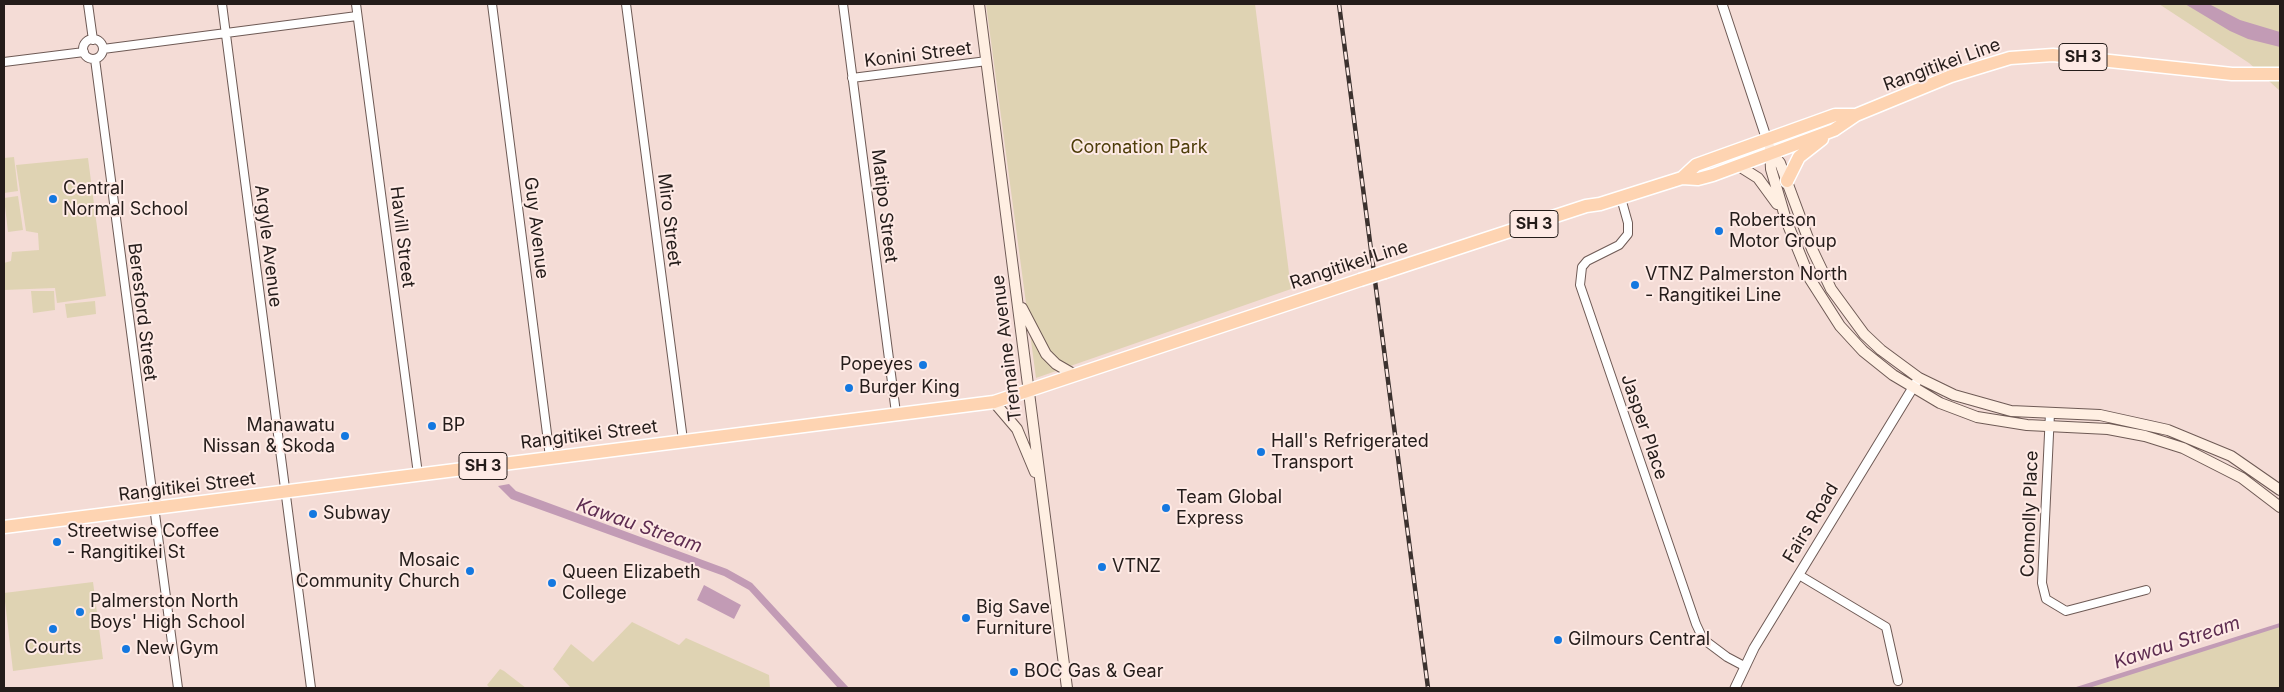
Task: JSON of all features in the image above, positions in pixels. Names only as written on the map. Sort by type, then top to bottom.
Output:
[{"type":"highway","name":"Rangitikei Line","points":[[1028,392],[1586,206],[1620,198],[1682,178],[1698,179],[1739,166],[1771,152],[1834,130],[1856,115],[1981,66],[2032,55],[2082,57],[2232,74],[2280,74]]},
{"type":"highway","name":"Rangitikei Line","points":[[1682,178],[1696,165],[1835,115],[1856,115]]},
{"type":"highway","points":[[1788,181],[1799,157],[1834,130]]},
{"type":"highway","name":"Rangitikei Street","points":[[4,527],[994,402],[1028,392]]},
{"type":"main road","name":"Tremaine Avenue","points":[[979,4],[1067,688]]},
{"type":"main road","points":[[1767,140],[1771,152],[1771,169],[1798,254],[1821,299],[1840,326],[1876,363],[1912,388],[1940,403],[1977,417],[2003,422],[2108,429],[2146,436],[2183,448],[2218,464],[2256,488],[2280,507]]},
{"type":"main road","points":[[1771,152],[1780,163],[1788,181],[1812,249],[1830,289],[1846,313],[1881,350],[1919,378],[1954,395],[1982,405],[2010,411],[2100,415],[2168,430],[2231,456],[2280,490]]},
{"type":"main road","points":[[1739,166],[1747,168],[1758,178],[1774,197],[1786,220]]},
{"type":"main road","points":[[1798,254],[1812,249]]},
{"type":"main road","points":[[1018,301],[1046,354],[1056,364],[1075,375]]},
{"type":"main road","points":[[994,402],[1016,429],[1040,484]]},
{"type":"main road","points":[[2256,488],[2263,477]]},
{"type":"street","points":[[88,4],[93,40]]},
{"type":"street","name":"Argyle Avenue","points":[[222,4],[312,688]]},
{"type":"street","name":"Havill Street","points":[[356,4],[418,474]]},
{"type":"street","name":"Guy Avenue","points":[[492,4],[550,457]]},
{"type":"street","name":"Miro Street","points":[[626,4],[683,440]]},
{"type":"street","name":"Matipo Street","points":[[843,4],[896,413]]},
{"type":"street","points":[[1722,4],[1767,140]]},
{"type":"street","points":[[103,48],[358,16]]},
{"type":"street","points":[[84,52],[86,42],[93,40],[100,43],[103,48]]},
{"type":"street","points":[[84,52],[87,56],[95,59],[100,56],[103,48]]},
{"type":"street","points":[[4,62],[84,52]]},
{"type":"street","name":"Beresford Street","points":[[95,59],[178,688]]},
{"type":"street","name":"Konini Street","points":[[852,78],[987,61]]},
{"type":"street","name":"Jasper Place","points":[[1620,198],[1628,222],[1628,234],[1619,245],[1587,261],[1582,267],[1580,285],[1696,624],[1703,638],[1727,658],[1744,666]]},
{"type":"street","name":"Fairs Road","points":[[1736,688],[1744,666],[1919,378]]},
{"type":"street","name":"Connolly Place","points":[[2050,413],[2042,583],[2046,599],[2066,611],[2146,590]]},
{"type":"street","points":[[1799,574],[1886,627],[1898,681]]},
{"type":"green space","name":"Coronation Park","points":[[986,4],[1255,4],[1291,289],[1036,378]]},
{"type":"green space","points":[[2159,4],[2280,5],[2280,91],[2249,63]]},
{"type":"green space","points":[[14,157],[18,191],[4,193],[4,158]]},
{"type":"green space","points":[[88,158],[106,296],[57,303],[55,288],[4,290],[4,263],[11,261],[12,252],[39,250],[38,233],[26,231],[16,165]]},
{"type":"green space","points":[[18,196],[23,230],[8,232],[4,198]]},
{"type":"green space","points":[[31,291],[54,291],[55,310],[33,313]]},
{"type":"green space","points":[[95,301],[96,314],[67,318],[65,304]]},
{"type":"green space","name":"Courts","points":[[93,582],[103,659],[13,671],[4,593]]},
{"type":"green space","points":[[632,622],[679,645],[686,638],[769,675],[770,688],[571,688],[553,669],[571,644],[593,662]]},
{"type":"green space","points":[[2280,625],[2280,688],[2082,688]]},
{"type":"green space","points":[[500,669],[526,688],[490,688],[487,685]]},
{"type":"shaded area","points":[[2185,4],[2209,4],[2240,20],[2280,32],[2280,47],[2248,39],[2230,31]]},
{"type":"shaded area","points":[[509,484],[516,491],[727,569],[752,583],[849,688],[838,688],[749,590],[724,576],[511,499],[498,486]]},
{"type":"shaded area","points":[[704,585],[741,605],[734,619],[697,600]]},
{"type":"shaded area","points":[[2280,623],[2280,627],[2089,688],[2073,688]]},
{"type":"railway","points":[[1339,4],[1428,688]]},
{"type":"place","name":"Central Normal School","points":[[53,199]]},
{"type":"place","name":"Robertson Motor Group","points":[[1719,231]]},
{"type":"place","name":"VTNZ Palmerston North - Rangitikei Line","points":[[1635,285]]},
{"type":"place","name":"Popeyes","points":[[923,365]]},
{"type":"place","name":"Burger King","points":[[849,388]]},
{"type":"place","name":"BP","points":[[432,426]]},
{"type":"place","name":"Manawatu Nissan & Skoda","points":[[345,436]]},
{"type":"place","name":"Hall's Refrigerated Transport","points":[[1261,452]]},
{"type":"place","name":"Team Global Express","points":[[1166,508]]},
{"type":"place","name":"Subway","points":[[313,514]]},
{"type":"place","name":"Streetwise Coffee - Rangitikei St","points":[[57,542]]},
{"type":"place","name":"VTNZ","points":[[1102,567]]},
{"type":"place","name":"Mosaic Community Church","points":[[470,571]]},
{"type":"place","name":"Queen Elizabeth College","points":[[552,583]]},
{"type":"place","name":"Palmerston North Boys' High School","points":[[80,612]]},
{"type":"place","name":"Big Save Furniture","points":[[966,618]]},
{"type":"place","name":"Courts","points":[[53,629]]},
{"type":"place","name":"Gilmours Central","points":[[1558,640]]},
{"type":"place","name":"New Gym","points":[[126,649]]},
{"type":"place","name":"BOC Gas & Gear","points":[[1014,672]]},
{"type":"water label","name":"Kawau Stream","points":[[639,526]]},
{"type":"water label","name":"Kawau Stream","points":[[2177,643]]}]
